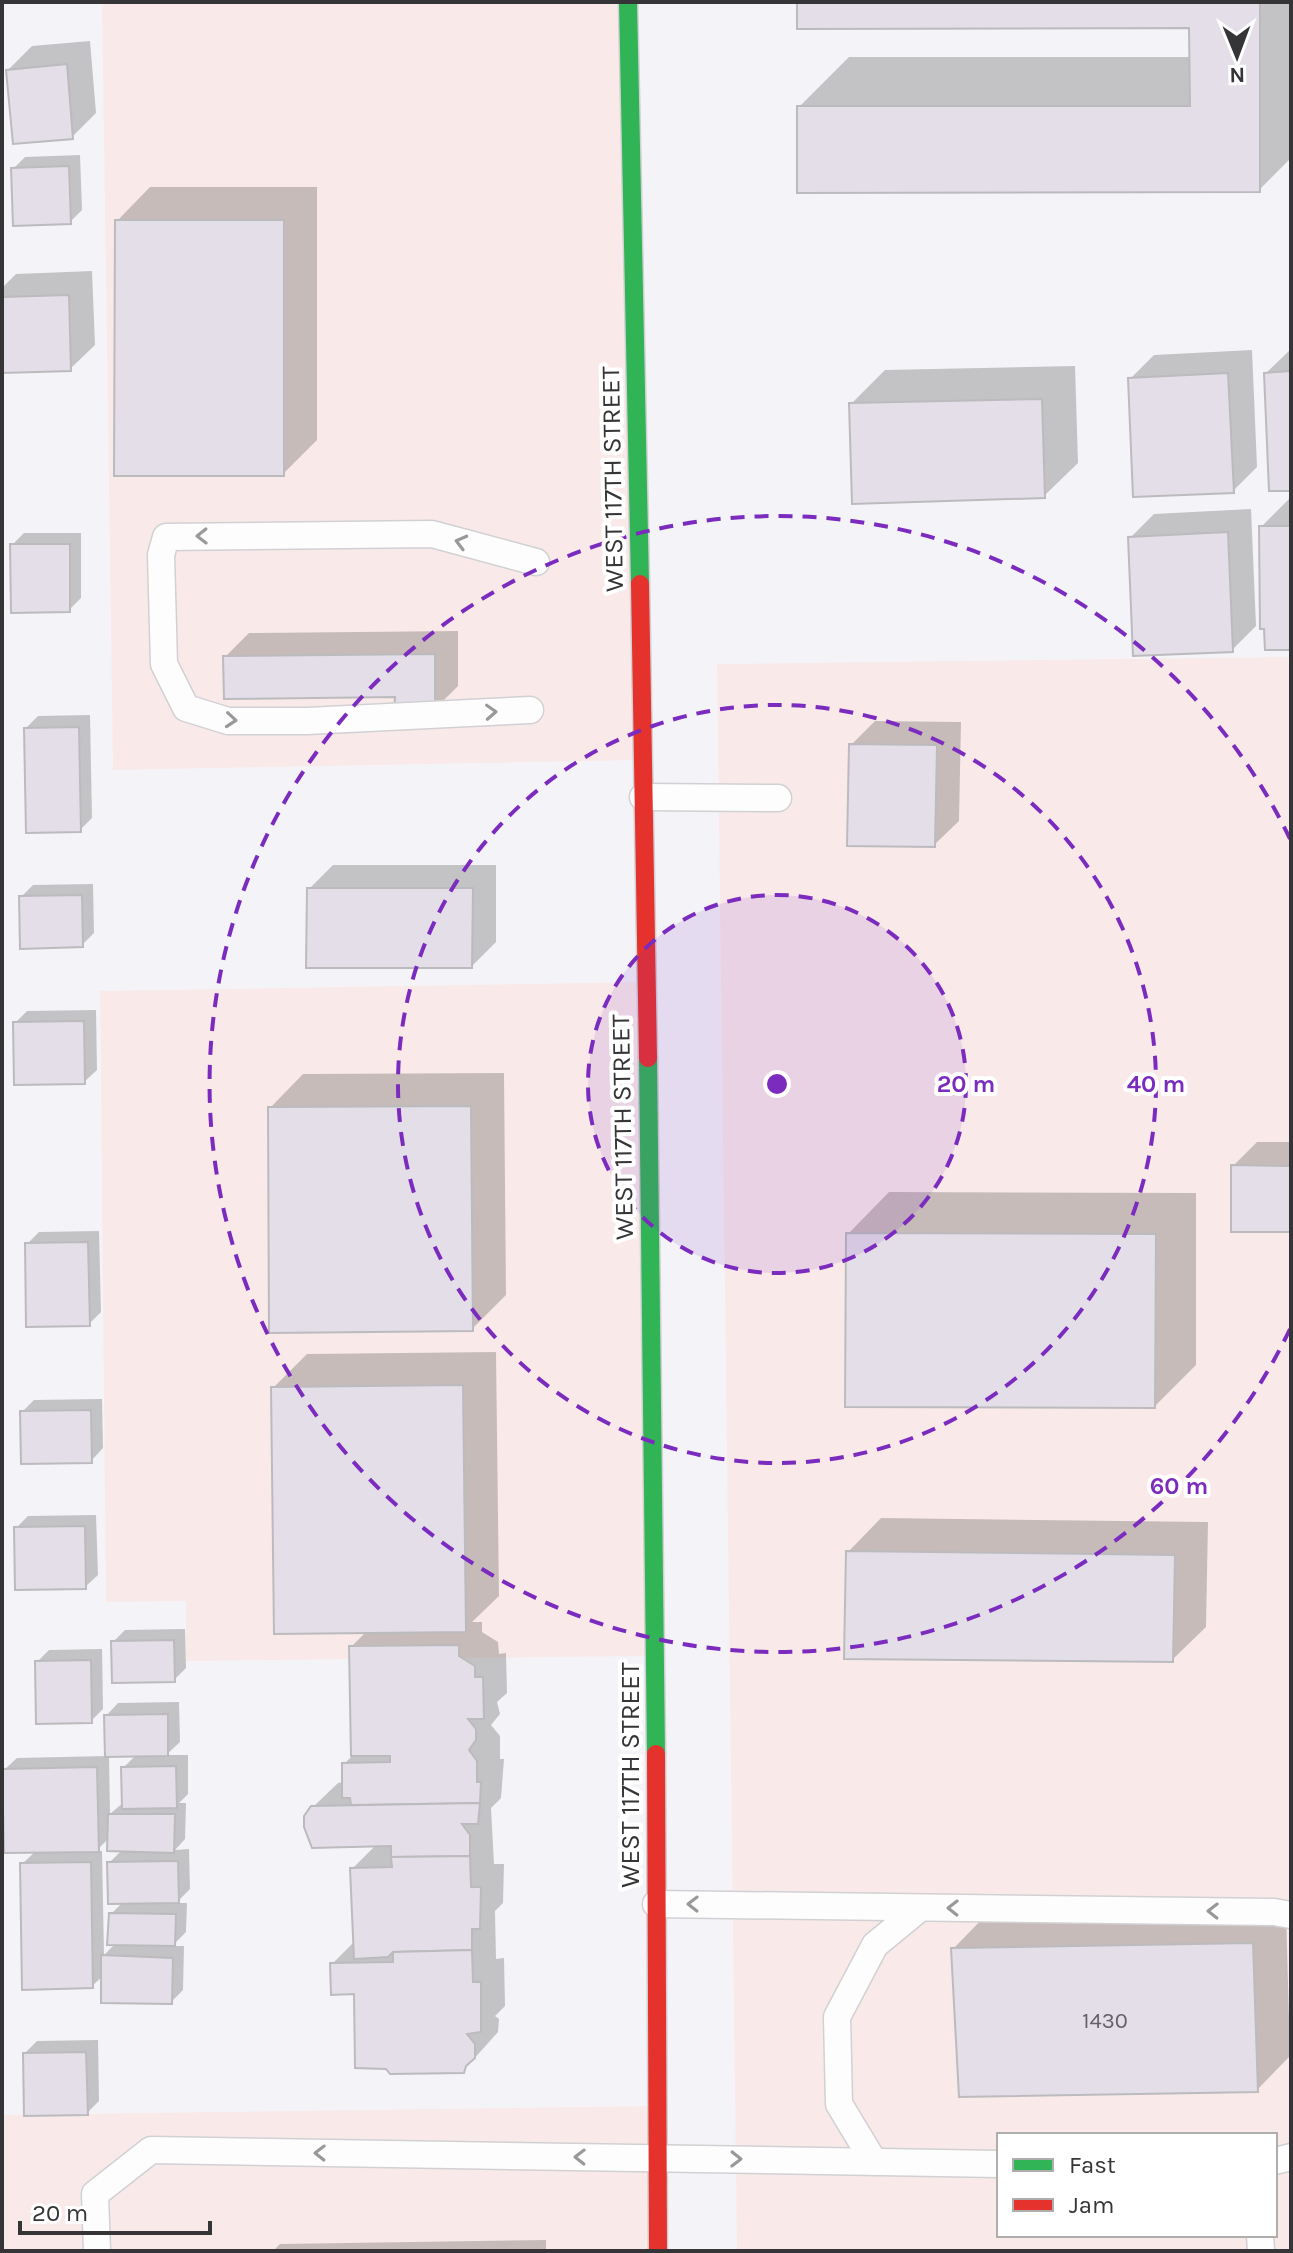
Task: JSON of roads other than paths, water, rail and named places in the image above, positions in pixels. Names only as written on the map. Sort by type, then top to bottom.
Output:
[{"type":"main road","name":"WEST 117TH STREET","points":[[628,2],[654,1450],[658,2251]]},
{"type":"lane","points":[[530,710],[307,721],[228,721],[186,708],[164,664],[161,555],[166,537],[432,534],[536,562]]},
{"type":"lane","points":[[643,797],[778,798]]},
{"type":"lane","points":[[656,1904],[1274,1912],[1291,1915]]},
{"type":"lane","points":[[874,2162],[839,2104],[837,2017],[875,1945],[920,1908]]},
{"type":"lane","points":[[97,2251],[95,2194],[151,2150],[997,2164]]}]
